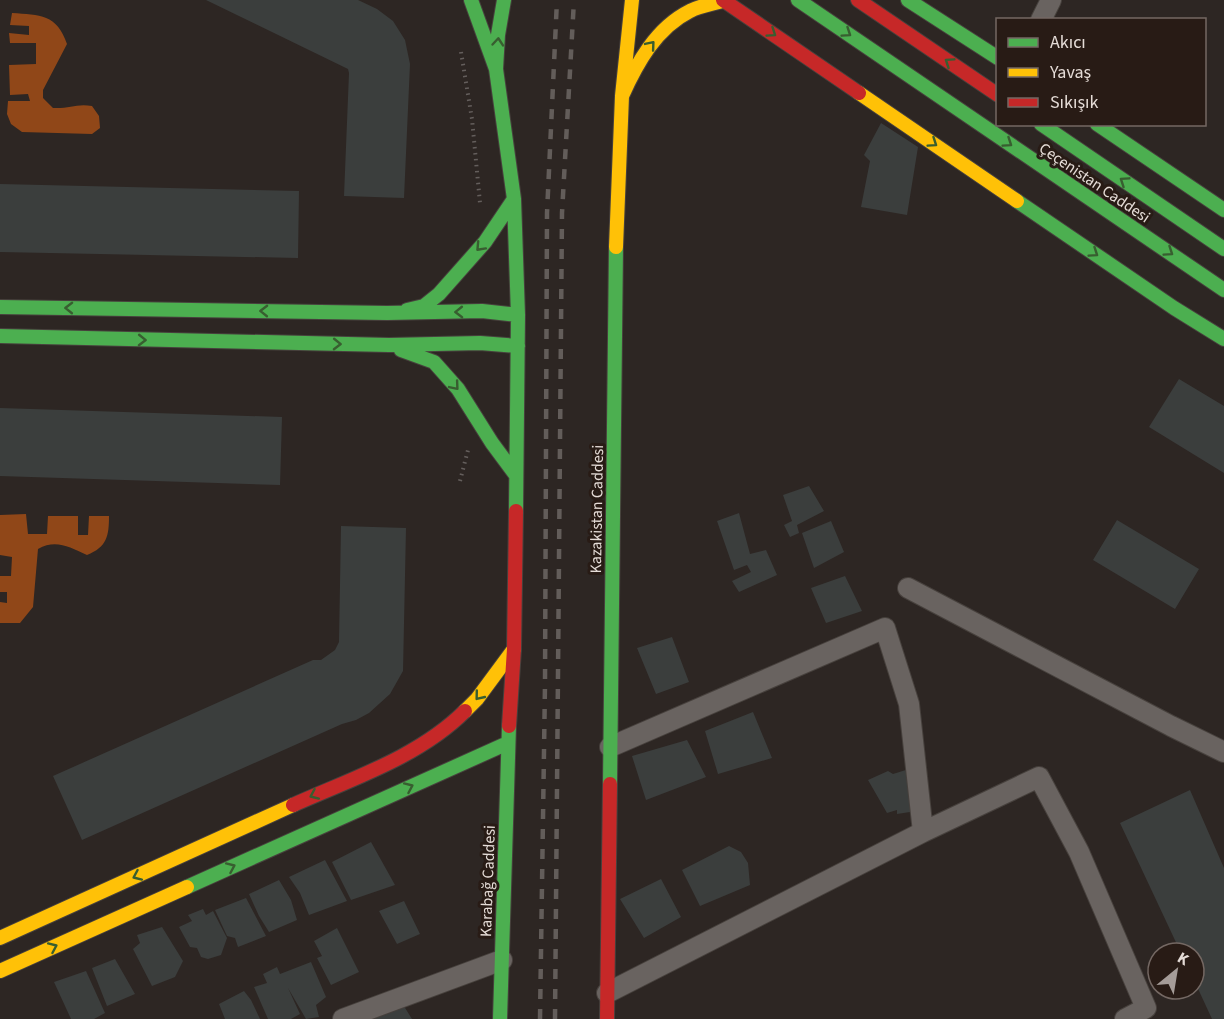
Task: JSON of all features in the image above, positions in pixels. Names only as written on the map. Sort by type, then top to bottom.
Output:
[{"type":"main road","points":[[471,0],[496,69]]},
{"type":"main road","points":[[496,69],[498,35],[504,0]]},
{"type":"main road","name":"Kazakistan Caddesi","points":[[607,1019],[615,280],[622,96],[632,0]]},
{"type":"main road","points":[[622,96],[641,59],[667,28],[694,8],[724,0],[1224,339]]},
{"type":"main road","name":"Çeçenistan Caddesi","points":[[798,0],[1224,290]]},
{"type":"main road","points":[[858,0],[996,94]]},
{"type":"main road","points":[[908,0],[996,57]]},
{"type":"main road","name":"Karabağ Caddesi","points":[[496,69],[514,199],[518,315],[514,649],[508,743],[500,1019]]},
{"type":"main road","name":"Çeçenistan Caddesi","points":[[1044,126],[1224,249]]},
{"type":"main road","points":[[1100,126],[1224,210]]},
{"type":"main road","points":[[0,336],[289,327],[424,306],[439,294],[485,242],[514,199]]},
{"type":"main road","points":[[0,307],[289,327],[389,345],[434,362],[458,389],[492,443],[515,474]]},
{"type":"main road","points":[[387,313],[482,311],[518,315]]},
{"type":"main road","points":[[389,345],[480,343],[518,346]]},
{"type":"main road","points":[[0,938],[412,751],[448,728],[477,699],[514,649]]},
{"type":"main road","points":[[0,971],[508,743]]},
{"type":"street","points":[[1042,18],[1051,0]]},
{"type":"street","points":[[909,588],[1224,752]]},
{"type":"street","points":[[610,747],[885,628],[909,704],[923,832]]},
{"type":"street","points":[[607,993],[923,832],[1039,777],[1079,852],[1146,1008],[1125,1019]]},
{"type":"street","points":[[343,1019],[502,960]]},
{"type":"shaded area","points":[[12,13],[46,18],[53,22],[63,34],[67,44],[43,90],[43,98],[53,108],[92,106],[99,116],[100,128],[92,134],[22,132],[11,124],[7,114],[8,101],[30,101],[28,94],[10,95],[9,65],[36,64],[36,43],[10,43],[9,33],[29,35],[29,26],[10,25]]},
{"type":"shaded area","points":[[26,514],[28,534],[47,534],[48,516],[78,516],[78,535],[88,535],[89,516],[109,516],[106,540],[94,552],[87,555],[57,544],[38,549],[33,607],[20,623],[0,623],[0,602],[7,603],[7,592],[0,592],[0,576],[11,576],[12,557],[0,555],[0,515]]},
{"type":"building","points":[[206,0],[358,0],[377,9],[393,21],[405,40],[410,64],[404,198],[344,196],[348,69]]},
{"type":"building","points":[[881,123],[918,147],[907,215],[861,207],[870,161],[864,155]]},
{"type":"building","points":[[0,184],[299,191],[298,258],[0,252]]},
{"type":"building","points":[[1179,379],[1224,406],[1224,473],[1149,427]]},
{"type":"building","points":[[0,408],[282,417],[280,485],[0,476]]},
{"type":"building","points":[[809,486],[824,511],[797,525],[799,533],[790,537],[784,525],[792,521],[783,495]]},
{"type":"building","points":[[739,513],[750,554],[766,550],[777,575],[739,592],[732,581],[751,572],[747,565],[734,570],[717,521]]},
{"type":"building","points":[[1117,520],[1199,569],[1175,609],[1093,560]]},
{"type":"building","points":[[831,521],[844,552],[814,568],[802,533]]},
{"type":"building","points":[[341,526],[406,528],[403,671],[390,694],[369,713],[356,720],[342,724],[82,840],[53,776],[313,660],[321,660],[335,650],[339,642]]},
{"type":"building","points":[[845,576],[862,611],[826,623],[811,588]]},
{"type":"building","points":[[672,637],[689,682],[656,694],[637,648]]},
{"type":"building","points":[[753,712],[772,758],[718,774],[705,731]]},
{"type":"building","points":[[687,740],[706,777],[646,800],[632,756]]},
{"type":"building","points":[[909,769],[916,808],[910,812],[897,814],[897,810],[887,813],[868,780],[888,771],[893,774]]},
{"type":"building","points":[[1190,790],[1224,868],[1224,1019],[1212,1019],[1204,1001],[1206,1001],[1206,941],[1175,941],[1120,823]]},
{"type":"building","points":[[371,842],[395,885],[351,900],[332,862]]},
{"type":"building","points":[[729,846],[741,852],[748,863],[750,885],[700,906],[682,870]]},
{"type":"building","points":[[325,860],[347,901],[309,915],[300,893],[289,877]]},
{"type":"building","points":[[661,879],[681,917],[644,938],[620,899]]},
{"type":"building","points":[[279,880],[291,900],[297,920],[269,932],[249,894]]},
{"type":"building","points":[[246,898],[266,936],[238,947],[235,938],[227,936],[215,910]]},
{"type":"building","points":[[404,901],[420,934],[397,944],[379,911]]},
{"type":"building","points":[[203,909],[206,915],[213,911],[227,938],[221,955],[208,959],[201,957],[197,948],[190,947],[179,927],[192,921],[188,915]]},
{"type":"building","points":[[162,927],[183,961],[175,977],[152,986],[133,949],[140,943],[137,935]]},
{"type":"building","points":[[337,928],[359,972],[331,985],[317,958],[322,956],[314,941]]},
{"type":"building","points":[[115,959],[135,994],[107,1006],[92,968]]},
{"type":"building","points":[[311,962],[326,997],[316,1005],[319,1017],[306,1019],[288,988],[300,1014],[291,1019],[268,1019],[254,987],[267,983],[263,974],[277,967],[280,974]]},
{"type":"building","points":[[86,971],[105,1013],[94,1019],[71,1019],[54,982]]},
{"type":"building","points":[[244,991],[260,1019],[225,1019],[219,1004]]},
{"type":"building","points":[[402,1003],[412,1019],[364,1019]]},
{"type":"railway","points":[[540,1019],[545,684],[547,213],[557,0]]},
{"type":"railway","points":[[555,1019],[562,213],[574,0]]},
{"type":"traffic: fast","points":[[471,0],[496,69],[498,35],[504,0]]},
{"type":"traffic: fast","points":[[798,0],[1224,290]]},
{"type":"traffic: fast","points":[[908,0],[996,57]]},
{"type":"traffic: fast","points":[[496,69],[514,199],[518,315],[516,511]]},
{"type":"traffic: fast","points":[[1044,126],[1224,249]]},
{"type":"traffic: fast","points":[[1100,126],[1224,210]]},
{"type":"traffic: fast","points":[[407,310],[424,306],[439,294],[485,242],[514,199]]},
{"type":"traffic: fast","points":[[1017,201],[1174,308],[1224,339]]},
{"type":"traffic: fast","points":[[610,784],[616,247]]},
{"type":"traffic: fast","points":[[0,307],[387,313],[482,311],[518,315]]},
{"type":"traffic: fast","points":[[0,336],[389,345],[480,343],[518,346]]},
{"type":"traffic: fast","points":[[401,350],[434,362],[458,389],[492,443],[515,474]]},
{"type":"traffic: fast","points":[[500,1019],[509,726]]},
{"type":"traffic: fast","points":[[187,887],[508,743]]},
{"type":"traffic: slow","points":[[616,247],[622,96],[632,0]]},
{"type":"traffic: slow","points":[[622,96],[641,59],[667,27],[694,9],[725,0]]},
{"type":"traffic: slow","points":[[859,93],[1017,201]]},
{"type":"traffic: slow","points":[[465,711],[477,699],[514,649]]},
{"type":"traffic: slow","points":[[0,938],[293,805]]},
{"type":"traffic: slow","points":[[0,971],[187,887]]},
{"type":"traffic: jam","points":[[723,0],[859,93]]},
{"type":"traffic: jam","points":[[858,0],[996,94]]},
{"type":"traffic: jam","points":[[509,726],[514,649],[516,511]]},
{"type":"traffic: jam","points":[[293,805],[384,766],[406,754],[447,727],[465,711]]},
{"type":"traffic: jam","points":[[607,1019],[610,784]]}]
